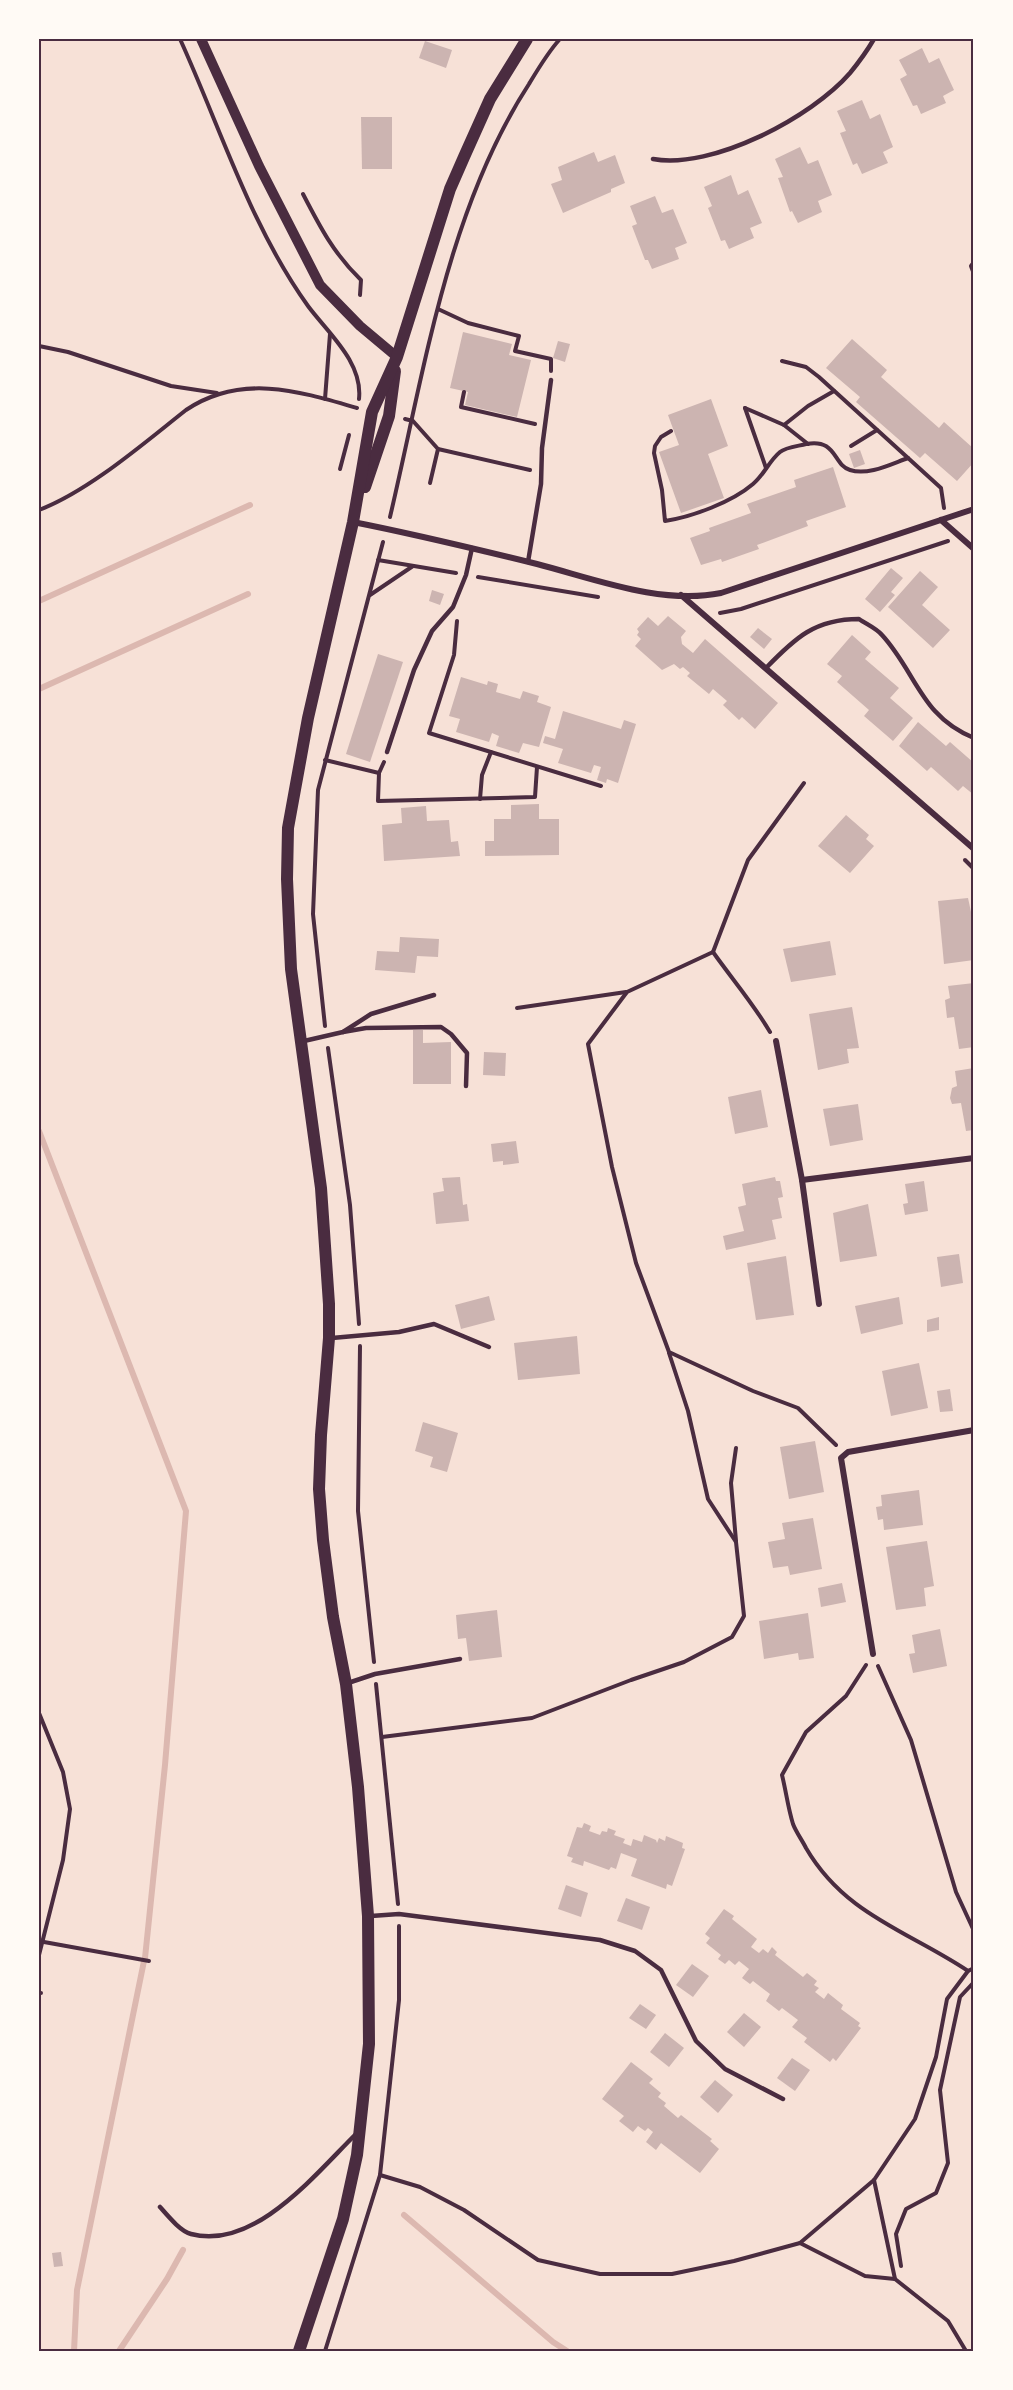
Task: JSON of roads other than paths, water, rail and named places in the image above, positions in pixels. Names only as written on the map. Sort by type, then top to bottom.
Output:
[{"type":"main road","points":[[299,2351],[343,2219],[361,2129],[369,2044],[368,1916],[358,1787],[345,1684],[331,1606],[319,1489],[329,1338],[328,1293],[321,1188],[288,927],[288,828],[308,718],[353,522],[372,412],[397,357],[450,189],[490,99],[527,39]]},
{"type":"main road","points":[[353,522],[389,416],[397,357]]},
{"type":"street","points":[[201,39],[259,166],[320,285],[360,326],[397,357]]},
{"type":"street","points":[[353,522],[472,548],[645,592],[704,596],[974,509]]},
{"type":"street","points":[[941,520],[974,549]]},
{"type":"street","points":[[681,595],[974,849]]},
{"type":"street","points":[[776,1041],[802,1180],[819,1304]]},
{"type":"street","points":[[802,1180],[974,1158]]},
{"type":"street","points":[[873,1654],[840,1464],[844,1453],[974,1430]]},
{"type":"lane","points":[[653,159],[675,161],[705,156],[724,151],[772,130],[803,112],[849,74],[874,39]]},
{"type":"lane","points":[[528,562],[541,484],[550,380]]},
{"type":"lane","points":[[387,752],[414,670],[432,631],[453,607],[466,575],[472,548]]},
{"type":"lane","points":[[766,669],[789,645],[825,622],[859,619],[881,634],[930,706],[957,732],[974,738]]},
{"type":"lane","points":[[344,1032],[371,1014],[434,995]]},
{"type":"lane","points":[[301,1042],[366,1028],[441,1027],[451,1034],[467,1053],[466,1086]]},
{"type":"lane","points":[[329,1338],[399,1332],[434,1324],[489,1347]]},
{"type":"lane","points":[[345,1684],[375,1674],[460,1659]]},
{"type":"lane","points":[[368,1916],[399,1914],[600,1940],[635,1951],[660,1970],[696,2041],[725,2069],[783,2099]]},
{"type":"lane","points":[[160,2207],[169,2218],[189,2234],[219,2237],[246,2227],[276,2211],[361,2129]]},
{"type":"waterway","points":[[39,601],[250,505]]},
{"type":"waterway","points":[[39,689],[248,594]]},
{"type":"waterway","points":[[39,1131],[186,1511],[165,1765],[145,1958]]},
{"type":"waterway","points":[[74,2351],[77,2290],[144,1961]]},
{"type":"waterway","points":[[404,2215],[553,2342],[567,2351]]},
{"type":"waterway","points":[[119,2351],[167,2279],[183,2250]]}]
